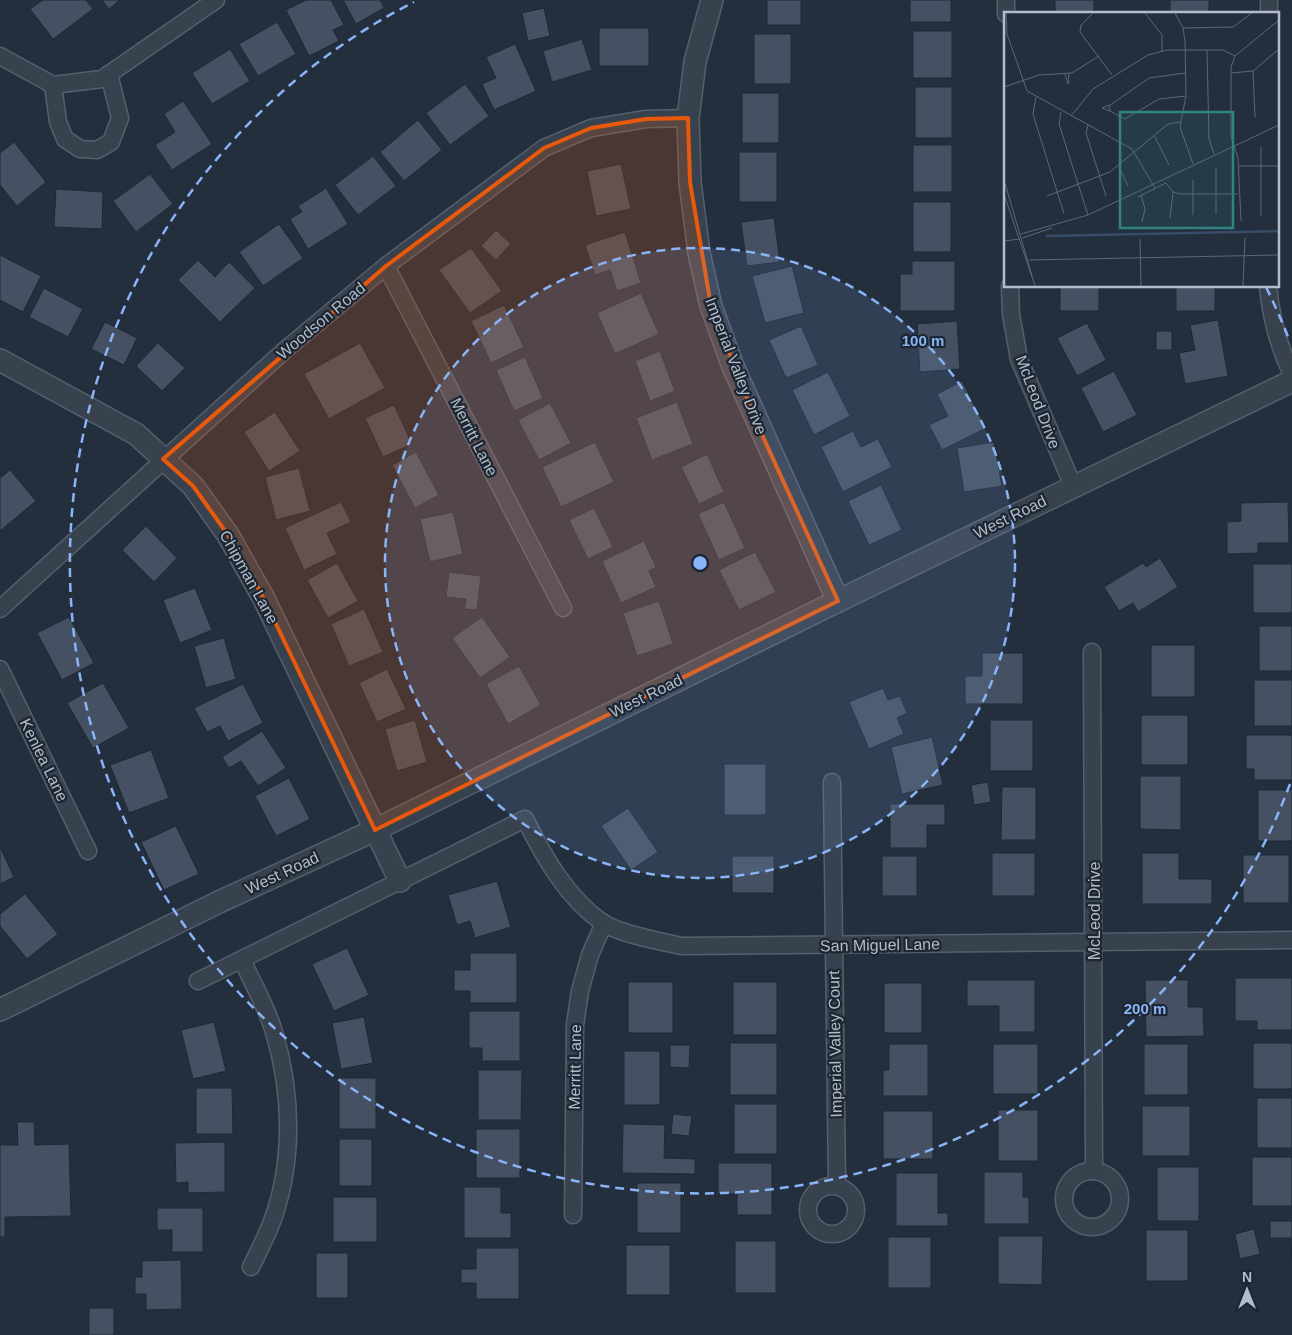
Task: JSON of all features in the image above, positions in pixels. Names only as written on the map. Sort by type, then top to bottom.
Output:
[{"type":"street","points":[[0,56],[53,86],[102,79],[216,0]]},
{"type":"street","name":"Imperial Valley Drive","points":[[712,0],[695,62],[688,118],[690,182],[699,253],[711,306],[759,428],[838,600]]},
{"type":"street","points":[[53,86],[58,122],[65,139],[80,149],[97,150],[111,142],[120,118],[109,74]]},
{"type":"street","name":"Woodson Road","points":[[0,609],[163,459],[286,350],[386,266],[544,148],[591,128],[646,119],[688,118]]},
{"type":"street","name":"Merritt Lane","points":[[386,266],[563,608]]},
{"type":"street","name":"McLeod Drive","points":[[1010,288],[1011,314],[1019,359],[1073,486]]},
{"type":"street","points":[[1268,288],[1270,310],[1280,350],[1292,374]]},
{"type":"street","name":"Chipman Lane","points":[[0,360],[136,434],[193,486],[236,550],[263,597],[400,881]]},
{"type":"street","name":"West Road","points":[[0,1010],[219,902],[375,830],[838,600],[1292,381]]},
{"type":"street","name":"McLeod Drive","points":[[1092,652],[1094,1171]]},
{"type":"street","name":"Kenlea Lane","points":[[0,670],[88,851]]},
{"type":"street","name":"Imperial Valley Court","points":[[832,782],[837,1186]]},
{"type":"street","name":"San Miguel Lane","points":[[400,881],[525,819],[545,859],[572,893],[604,923],[645,937],[681,946],[835,946],[1292,940]]},
{"type":"street","points":[[198,981],[400,881]]},
{"type":"street","name":"Merritt Lane","points":[[573,1215],[575,1025],[582,982],[590,955],[604,923]]},
{"type":"street","points":[[242,959],[274,1031],[284,1078],[288,1118],[286,1166],[276,1210],[251,1267]]},
{"type":"highlighted area","points":[[688,118],[690,182],[711,306],[759,428],[838,601],[375,830],[263,597],[228,535],[193,486],[163,459],[386,266],[544,148],[591,128],[646,119]]},
{"type":"building","points":[[43,0],[86,0],[93,9],[53,39],[30,9]]},
{"type":"building","points":[[102,0],[120,0],[109,9]]},
{"type":"building","points":[[306,0],[331,0],[344,25],[333,30],[339,41],[309,56],[286,10]]},
{"type":"building","points":[[343,0],[380,0],[384,8],[356,24]]},
{"type":"building","points":[[767,0],[801,0],[801,25],[767,25]]},
{"type":"building","points":[[910,0],[951,0],[951,22],[910,22]]},
{"type":"building","points":[[1055,0],[1094,0],[1094,12],[1055,12]]},
{"type":"building","points":[[1170,0],[1209,0],[1209,12],[1170,12]]},
{"type":"building","points":[[544,8],[550,36],[528,41],[522,13]]},
{"type":"building","points":[[277,22],[296,54],[258,76],[239,44]]},
{"type":"building","points":[[599,28],[649,28],[649,66],[599,66]]},
{"type":"building","points":[[913,31],[952,31],[952,78],[913,78]]},
{"type":"building","points":[[754,34],[791,34],[791,84],[754,84]]},
{"type":"building","points":[[582,39],[592,70],[552,82],[543,51]]},
{"type":"building","points":[[515,44],[536,91],[494,110],[482,84],[496,78],[486,57]]},
{"type":"building","points":[[230,49],[250,81],[212,104],[192,73]]},
{"type":"building","points":[[465,84],[489,116],[450,145],[426,113]]},
{"type":"building","points":[[915,87],[952,87],[952,138],[915,138]]},
{"type":"building","points":[[742,93],[779,93],[779,143],[742,143]]},
{"type":"building","points":[[183,101],[212,144],[172,170],[155,145],[175,132],[164,114]]},
{"type":"building","points":[[418,120],[442,150],[404,181],[380,152]]},
{"type":"building","points":[[14,142],[46,182],[17,206],[0,185],[0,153]]},
{"type":"building","points":[[913,145],[952,145],[952,192],[913,192]]},
{"type":"building","points":[[739,152],[777,152],[777,202],[739,202]]},
{"type":"building","points":[[373,156],[396,186],[358,215],[335,185]]},
{"type":"building","points":[[621,164],[631,209],[596,216],[587,171]]},
{"type":"building","points":[[150,174],[173,204],[136,232],[113,201]]},
{"type":"building","points":[[326,188],[348,224],[308,249],[290,219],[302,212],[298,206]]},
{"type":"building","points":[[56,189],[103,192],[102,229],[54,227]]},
{"type":"building","points":[[913,202],[951,202],[951,252],[913,252]]},
{"type":"building","points":[[774,218],[780,262],[747,266],[741,222]]},
{"type":"building","points":[[279,224],[303,258],[263,286],[239,252]]},
{"type":"building","points":[[496,230],[511,244],[496,260],[481,246]]},
{"type":"building","points":[[625,232],[641,283],[617,291],[610,270],[595,275],[585,245]]},
{"type":"building","points":[[471,248],[502,291],[470,313],[439,270]]},
{"type":"building","points":[[0,255],[41,276],[23,312],[0,300]]},
{"type":"building","points":[[198,260],[215,277],[229,262],[255,288],[220,322],[178,280]]},
{"type":"building","points":[[912,261],[955,261],[955,311],[900,311],[900,274],[912,274]]},
{"type":"building","points":[[792,266],[804,313],[765,323],[752,276]]},
{"type":"building","points":[[44,288],[83,309],[68,337],[29,317]]},
{"type":"building","points":[[1060,288],[1099,288],[1099,311],[1060,311]]},
{"type":"building","points":[[1176,288],[1215,288],[1215,311],[1176,311]]},
{"type":"building","points":[[641,293],[659,334],[615,354],[597,313]]},
{"type":"building","points":[[504,305],[524,347],[491,363],[471,321]]},
{"type":"building","points":[[1218,320],[1228,376],[1185,384],[1179,353],[1195,350],[1190,325]]},
{"type":"building","points":[[957,321],[960,369],[920,372],[917,324]]},
{"type":"building","points":[[105,322],[137,338],[124,365],[91,349]]},
{"type":"building","points":[[1087,323],[1106,360],[1077,376],[1057,338]]},
{"type":"building","points":[[801,326],[818,365],[786,378],[769,340]]},
{"type":"building","points":[[1156,331],[1172,331],[1172,350],[1156,350]]},
{"type":"building","points":[[158,343],[185,368],[162,391],[136,366]]},
{"type":"building","points":[[360,343],[385,388],[329,419],[304,374]]},
{"type":"building","points":[[660,351],[675,391],[650,401],[635,361]]},
{"type":"building","points":[[525,357],[543,398],[514,411],[496,370]]},
{"type":"building","points":[[1114,371],[1137,415],[1103,432],[1081,388]]},
{"type":"building","points":[[828,372],[850,416],[814,435],[792,390]]},
{"type":"building","points":[[962,381],[986,428],[942,450],[929,425],[948,416],[937,394]]},
{"type":"building","points":[[677,402],[693,444],[652,460],[636,418]]},
{"type":"building","points":[[550,403],[571,443],[539,460],[518,420]]},
{"type":"building","points":[[394,405],[412,444],[383,457],[365,418]]},
{"type":"building","points":[[275,412],[300,451],[269,471],[244,432]]},
{"type":"building","points":[[853,431],[861,447],[878,439],[892,467],[843,492],[821,447]]},
{"type":"building","points":[[595,442],[614,482],[561,507],[542,467]]},
{"type":"building","points":[[994,442],[1002,486],[964,492],[957,448]]},
{"type":"building","points":[[416,452],[439,495],[415,508],[392,465]]},
{"type":"building","points":[[707,454],[724,492],[699,504],[681,467]]},
{"type":"building","points":[[299,468],[310,511],[276,520],[265,477]]},
{"type":"building","points":[[10,470],[36,501],[0,531],[0,478]]},
{"type":"building","points":[[881,485],[902,530],[869,545],[848,501]]},
{"type":"building","points":[[341,502],[351,522],[327,533],[337,554],[304,570],[285,528]]},
{"type":"building","points":[[724,502],[745,548],[719,560],[698,514]]},
{"type":"building","points":[[1288,502],[1289,543],[1258,543],[1258,553],[1227,554],[1227,522],[1241,521],[1241,503]]},
{"type":"building","points":[[594,508],[613,547],[588,559],[569,520]]},
{"type":"building","points":[[453,512],[463,554],[430,562],[420,519]]},
{"type":"building","points":[[146,526],[177,558],[154,582],[122,550]]},
{"type":"building","points":[[644,541],[656,567],[649,571],[656,587],[621,603],[602,561]]},
{"type":"building","points":[[755,552],[776,592],[739,610],[719,570]]},
{"type":"building","points":[[1160,558],[1178,587],[1138,612],[1133,603],[1119,611],[1104,587],[1143,563],[1146,567]]},
{"type":"building","points":[[337,563],[358,601],[328,618],[307,580]]},
{"type":"building","points":[[1253,564],[1292,564],[1292,613],[1253,613]]},
{"type":"building","points":[[449,572],[481,576],[477,610],[464,609],[466,599],[446,597]]},
{"type":"building","points":[[195,588],[212,630],[180,643],[163,600]]},
{"type":"building","points":[[659,601],[673,644],[637,656],[623,613]]},
{"type":"building","points":[[364,609],[383,652],[349,666],[331,624]]},
{"type":"building","points":[[69,617],[94,663],[62,680],[37,633]]},
{"type":"building","points":[[482,617],[510,657],[480,678],[452,638]]},
{"type":"building","points":[[1259,626],[1292,626],[1292,671],[1259,671]]},
{"type":"building","points":[[224,638],[236,679],[206,688],[194,646]]},
{"type":"building","points":[[1151,645],[1195,645],[1195,697],[1151,697]]},
{"type":"building","points":[[982,653],[1023,653],[1023,704],[965,704],[965,676],[982,676]]},
{"type":"building","points":[[519,666],[541,705],[508,724],[486,684]]},
{"type":"building","points":[[387,669],[406,709],[377,722],[359,683]]},
{"type":"building","points":[[1254,680],[1292,680],[1292,726],[1254,726]]},
{"type":"building","points":[[103,683],[129,728],[93,748],[67,703]]},
{"type":"building","points":[[243,684],[263,723],[228,741],[220,726],[207,732],[194,708]]},
{"type":"building","points":[[883,688],[888,700],[900,696],[907,713],[897,718],[904,734],[869,749],[849,702]]},
{"type":"building","points":[[1141,715],[1188,715],[1188,765],[1141,765]]},
{"type":"building","points":[[415,720],[427,762],[397,771],[385,729]]},
{"type":"building","points":[[990,720],[1033,720],[1033,771],[990,771]]},
{"type":"building","points":[[262,731],[286,768],[258,786],[241,761],[229,768],[222,757]]},
{"type":"building","points":[[1246,735],[1292,735],[1292,780],[1254,780],[1254,769],[1246,769]]},
{"type":"building","points":[[932,737],[943,785],[902,794],[891,747]]},
{"type":"building","points":[[151,750],[169,798],[129,813],[110,765]]},
{"type":"building","points":[[724,764],[766,764],[766,815],[724,815]]},
{"type":"building","points":[[1140,776],[1181,776],[1181,830],[1140,829]]},
{"type":"building","points":[[289,778],[310,819],[276,836],[255,796]]},
{"type":"building","points":[[988,782],[991,802],[974,805],[971,785]]},
{"type":"building","points":[[1002,787],[1036,787],[1036,840],[1001,840]]},
{"type":"building","points":[[1258,790],[1292,790],[1292,841],[1258,841]]},
{"type":"building","points":[[890,804],[945,804],[945,825],[927,825],[927,848],[890,848]]},
{"type":"building","points":[[628,808],[658,852],[631,870],[601,826]]},
{"type":"building","points":[[176,826],[199,874],[164,890],[141,842]]},
{"type":"building","points":[[0,847],[14,877],[0,884]]},
{"type":"building","points":[[992,853],[1035,853],[1035,896],[992,896]]},
{"type":"building","points":[[1142,853],[1179,853],[1179,879],[1212,879],[1212,904],[1142,904]]},
{"type":"building","points":[[1243,855],[1289,855],[1289,903],[1243,903]]},
{"type":"building","points":[[732,856],[774,856],[774,893],[732,893]]},
{"type":"building","points":[[882,856],[917,856],[917,896],[882,896]]},
{"type":"building","points":[[497,881],[511,927],[475,938],[470,921],[457,925],[448,895]]},
{"type":"building","points":[[25,894],[58,934],[27,959],[0,926],[0,914]]},
{"type":"building","points":[[347,948],[369,995],[334,1011],[312,964]]},
{"type":"building","points":[[470,953],[517,953],[517,1003],[470,1003],[470,991],[454,991],[454,970],[470,970]]},
{"type":"building","points":[[1235,978],[1292,978],[1292,1030],[1257,1030],[1257,1021],[1235,1021]]},
{"type":"building","points":[[967,980],[1035,980],[1035,1032],[999,1032],[999,1006],[967,1006]]},
{"type":"building","points":[[1145,980],[1188,980],[1188,1007],[1203,1007],[1204,1036],[1146,1037]]},
{"type":"building","points":[[628,982],[673,982],[673,1033],[628,1033]]},
{"type":"building","points":[[733,982],[777,982],[777,1035],[733,1035]]},
{"type":"building","points":[[884,983],[922,983],[922,1033],[884,1033]]},
{"type":"building","points":[[469,1011],[520,1011],[520,1061],[482,1061],[482,1048],[469,1048]]},
{"type":"building","points":[[364,1017],[373,1063],[341,1069],[332,1023]]},
{"type":"building","points":[[214,1022],[226,1071],[193,1079],[181,1030]]},
{"type":"building","points":[[730,1043],[777,1043],[777,1095],[730,1095]]},
{"type":"building","points":[[1253,1043],[1292,1043],[1292,1089],[1253,1089]]},
{"type":"building","points":[[889,1044],[928,1044],[928,1096],[883,1096],[883,1070],[889,1070]]},
{"type":"building","points":[[993,1044],[1038,1044],[1038,1094],[993,1094]]},
{"type":"building","points":[[1144,1044],[1188,1044],[1188,1095],[1144,1095]]},
{"type":"building","points":[[670,1045],[690,1045],[689,1068],[670,1067]]},
{"type":"building","points":[[624,1051],[660,1051],[660,1105],[624,1105]]},
{"type":"building","points":[[478,1070],[522,1070],[521,1120],[478,1120]]},
{"type":"building","points":[[339,1078],[376,1078],[376,1129],[339,1129]]},
{"type":"building","points":[[196,1088],[232,1088],[233,1134],[196,1134]]},
{"type":"building","points":[[1257,1098],[1292,1098],[1292,1148],[1257,1148]]},
{"type":"building","points":[[734,1104],[777,1104],[777,1154],[734,1154]]},
{"type":"building","points":[[1142,1106],[1190,1106],[1190,1156],[1142,1156]]},
{"type":"building","points":[[998,1110],[1038,1110],[1038,1161],[998,1161]]},
{"type":"building","points":[[883,1111],[933,1111],[933,1159],[883,1159]]},
{"type":"building","points":[[673,1114],[692,1116],[689,1136],[671,1134]]},
{"type":"building","points":[[17,1122],[34,1122],[35,1145],[69,1144],[71,1216],[5,1217],[5,1237],[0,1237],[0,1145],[18,1145]]},
{"type":"building","points":[[623,1124],[665,1125],[664,1158],[695,1159],[695,1174],[622,1173]]},
{"type":"building","points":[[476,1129],[520,1129],[520,1178],[476,1178]]},
{"type":"building","points":[[339,1139],[372,1139],[372,1186],[339,1186]]},
{"type":"building","points":[[225,1142],[225,1192],[188,1193],[188,1182],[176,1183],[175,1143]]},
{"type":"building","points":[[1252,1157],[1292,1157],[1292,1206],[1252,1206]]},
{"type":"building","points":[[718,1163],[772,1163],[772,1215],[737,1215],[737,1194],[718,1194]]},
{"type":"building","points":[[1157,1167],[1199,1167],[1199,1221],[1157,1221]]},
{"type":"building","points":[[984,1172],[1023,1172],[1023,1197],[1029,1197],[1029,1224],[984,1224]]},
{"type":"building","points":[[896,1173],[938,1173],[938,1213],[948,1213],[948,1226],[896,1226]]},
{"type":"building","points":[[637,1183],[681,1183],[681,1233],[637,1233]]},
{"type":"building","points":[[464,1187],[501,1187],[501,1213],[511,1213],[511,1238],[464,1238]]},
{"type":"building","points":[[333,1197],[377,1197],[377,1242],[333,1242]]},
{"type":"building","points":[[157,1208],[203,1208],[203,1252],[172,1252],[172,1230],[157,1230]]},
{"type":"building","points":[[1270,1221],[1292,1221],[1292,1261],[1291,1238],[1270,1238]]},
{"type":"building","points":[[1254,1229],[1260,1254],[1240,1259],[1235,1234]]},
{"type":"building","points":[[1146,1230],[1188,1230],[1188,1281],[1146,1281]]},
{"type":"building","points":[[998,1236],[1043,1236],[1042,1285],[998,1284]]},
{"type":"building","points":[[888,1237],[931,1237],[931,1288],[888,1288]]},
{"type":"building","points":[[735,1241],[776,1241],[776,1293],[735,1293]]},
{"type":"building","points":[[626,1245],[670,1245],[670,1295],[626,1295]]},
{"type":"building","points":[[476,1248],[519,1248],[519,1299],[476,1299],[476,1283],[461,1283],[461,1269],[476,1269]]},
{"type":"building","points":[[316,1253],[348,1253],[348,1298],[316,1298]]},
{"type":"building","points":[[181,1260],[182,1309],[146,1310],[146,1294],[135,1294],[135,1277],[142,1277],[142,1261]]},
{"type":"building","points":[[89,1308],[114,1308],[114,1335],[89,1335]]}]
